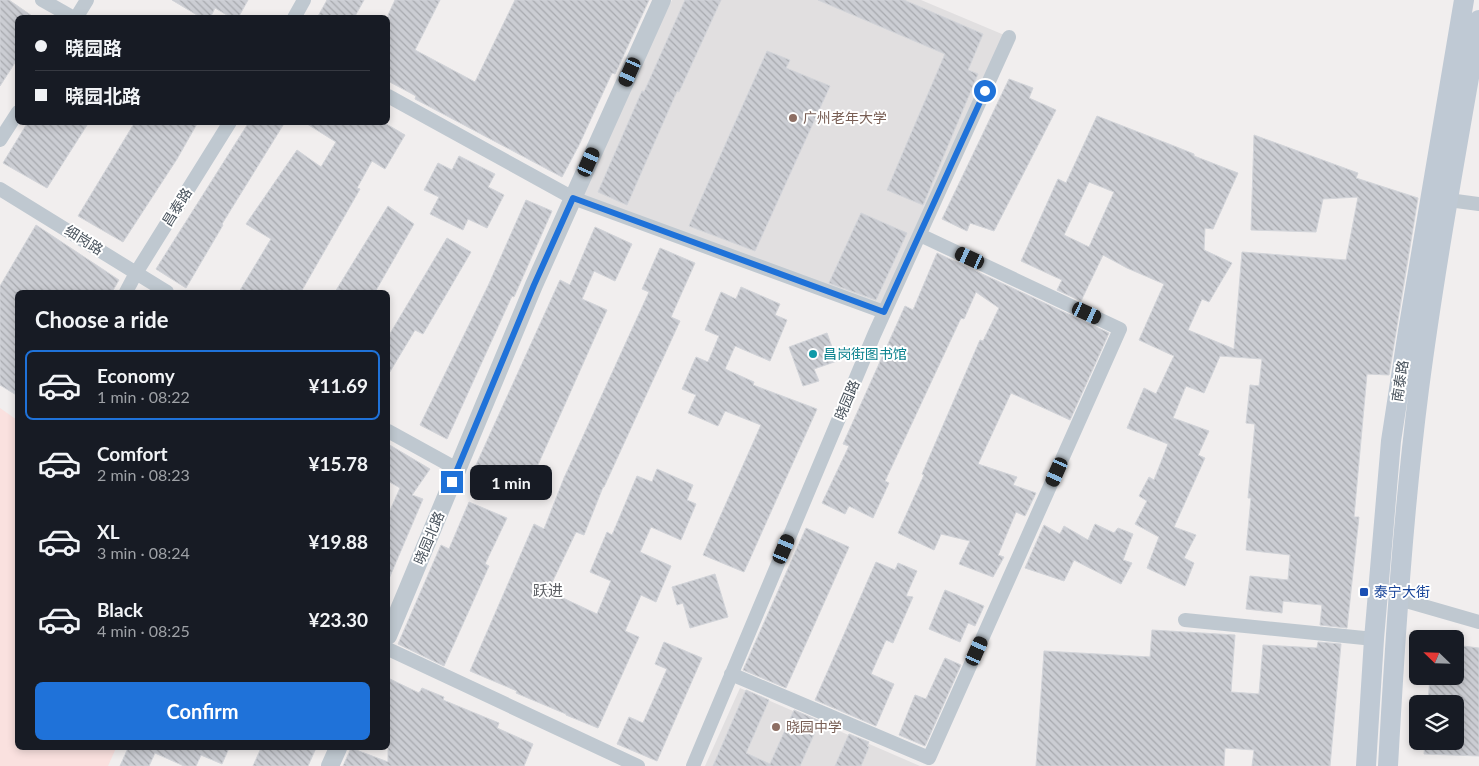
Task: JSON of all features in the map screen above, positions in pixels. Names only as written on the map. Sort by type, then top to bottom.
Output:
[{"type":"main road","name":"南泰路","points":[[1388,766],[1398,600],[1408,491],[1464,0]]},
{"type":"main road","name":"南泰路","points":[[1366,766],[1374,639],[1391,441],[1408,331],[1440,199],[1479,20]]},
{"type":"street","points":[[42,0],[70,15]]},
{"type":"street","points":[[77,15],[87,0]]},
{"type":"street","points":[[296,15],[304,0]]},
{"type":"street","name":"晓园北路","points":[[390,631],[534,285],[662,0]]},
{"type":"street","name":"晓园路","points":[[693,766],[884,312],[1009,37]]},
{"type":"street","points":[[390,97],[573,198],[884,312]]},
{"type":"street","points":[[0,140],[15,117]]},
{"type":"street","name":"昌泰路","points":[[127,290],[228,125]]},
{"type":"street","name":"细岗路","points":[[0,189],[164,290]]},
{"type":"street","points":[[1440,199],[1479,204]]},
{"type":"street","points":[[731,674],[929,758],[1120,329],[920,235]]},
{"type":"street","points":[[390,432],[457,469]]},
{"type":"street","points":[[1398,600],[1479,622]]},
{"type":"street","points":[[1185,620],[1374,639]]},
{"type":"street","points":[[390,650],[638,766]]},
{"type":"street","points":[[330,766],[337,750]]},
{"type":"shaded area","name":"广州老年大学","points":[[672,0],[921,0],[1009,37],[884,312],[573,198]]},
{"type":"shaded area","points":[[0,408],[15,419],[15,750],[115,750],[108,766],[0,766]]},
{"type":"shaded area","name":"晓园中学","points":[[740,688],[920,766],[705,766]]},
{"type":"building","points":[[0,0],[9,0],[31,15],[15,15],[15,63],[0,86]]},
{"type":"building","points":[[172,0],[248,0],[240,15],[227,15],[215,8],[212,15],[197,15]]},
{"type":"building","points":[[327,0],[364,0],[356,15],[319,15]]},
{"type":"building","points":[[395,0],[440,0],[415,50],[475,82],[515,0],[649,0],[615,74],[612,73],[562,177],[415,99],[416,96],[390,82],[390,15],[388,15]]},
{"type":"building","points":[[685,0],[721,0],[679,92],[677,91],[627,205],[598,192],[642,91],[644,92]]},
{"type":"building","points":[[818,0],[904,0],[983,34],[968,70],[978,74],[923,205],[887,190],[945,54]]},
{"type":"building","points":[[767,51],[790,60],[786,68],[830,86],[755,251],[689,226]]},
{"type":"building","points":[[1009,79],[1033,88],[1029,98],[1056,110],[994,231],[970,223],[967,231],[942,219]]},
{"type":"building","points":[[1097,116],[1238,173],[1213,229],[1205,228],[1204,250],[1232,263],[1209,302],[1202,299],[1188,330],[1234,349],[1242,252],[1346,260],[1358,197],[1323,199],[1316,232],[1251,230],[1254,135],[1358,173],[1356,178],[1418,198],[1389,375],[1367,374],[1354,517],[1359,517],[1347,628],[1320,625],[1322,605],[1283,601],[1282,613],[1246,609],[1250,576],[1288,580],[1290,555],[1246,550],[1251,498],[1248,498],[1255,424],[1246,423],[1250,385],[1259,386],[1262,359],[1220,356],[1204,393],[1186,386],[1173,418],[1209,431],[1198,455],[1205,458],[1174,527],[1196,535],[1184,558],[1194,563],[1185,586],[1147,568],[1159,537],[1135,524],[1147,501],[1139,496],[1149,477],[1154,480],[1168,444],[1127,428],[1144,388],[1156,394],[1174,356],[1139,340],[1164,284],[1103,255],[1081,301],[1057,290],[1062,280],[1021,261],[1058,179],[1066,183]],"holes":[[[1089,182],[1114,192],[1089,247],[1064,235]]]},
{"type":"building","points":[[26,125],[87,125],[47,188],[3,163]]},
{"type":"building","points":[[133,125],[196,125],[177,159],[123,242],[78,216]]},
{"type":"building","points":[[247,125],[283,125],[222,224],[186,288],[156,269]]},
{"type":"building","points":[[309,125],[388,125],[405,135],[385,169],[372,161],[357,188],[360,189],[302,290],[240,290],[271,239],[246,224],[297,150],[321,167],[336,142]]},
{"type":"building","points":[[459,156],[495,174],[488,187],[504,195],[487,228],[468,219],[463,230],[430,214],[439,197],[424,190],[438,163],[452,170]]},
{"type":"building","points":[[526,200],[552,211],[447,439],[420,425],[488,286]]},
{"type":"building","points":[[388,206],[414,224],[376,290],[336,290]]},
{"type":"building","points":[[861,213],[907,233],[876,300],[829,283]]},
{"type":"building","points":[[36,225],[119,280],[113,290],[15,290],[15,394],[0,385],[0,286]]},
{"type":"building","points":[[595,227],[632,244],[615,281],[594,271],[582,299],[607,310],[532,478],[506,466],[501,476],[476,465],[560,280],[570,285]]},
{"type":"building","points":[[447,238],[471,252],[423,334],[415,330],[390,372],[390,334]]},
{"type":"building","points":[[660,248],[695,263],[671,317],[680,321],[603,487],[584,535],[576,532],[548,591],[597,614],[611,581],[590,572],[607,532],[612,535],[637,476],[652,482],[657,469],[693,485],[687,500],[696,504],[681,540],[651,527],[640,552],[671,566],[656,602],[641,595],[625,631],[639,637],[598,728],[470,671],[534,524],[544,529],[564,478],[649,292],[642,289]]},
{"type":"building","points":[[937,253],[1109,333],[1070,420],[1011,393],[978,464],[1017,477],[1013,485],[1036,493],[1025,516],[1016,512],[998,555],[1004,557],[993,577],[959,564],[970,541],[941,534],[934,550],[898,533],[980,340],[983,341],[999,308],[976,292],[964,319],[961,318],[885,481],[889,483],[873,518],[849,506],[845,514],[822,503],[849,446],[843,444],[905,306],[913,310]]},
{"type":"building","points":[[741,287],[780,304],[775,315],[787,320],[770,361],[735,346],[725,369],[754,382],[753,385],[817,409],[744,572],[703,555],[761,425],[725,411],[718,426],[688,413],[696,395],[682,389],[696,357],[708,362],[719,336],[705,330],[721,292],[736,299]]},
{"type":"building","name":"昌岗街图书馆","points":[[827,333],[837,361],[814,369],[819,381],[803,386],[789,347]]},
{"type":"building","points":[[390,445],[430,469],[412,495],[423,499],[390,576],[390,510],[400,488],[390,482]]},
{"type":"building","points":[[469,502],[507,518],[485,564],[489,566],[444,666],[398,644],[441,545],[449,549]]},
{"type":"building","points":[[1095,524],[1114,533],[1118,528],[1133,534],[1123,560],[1132,563],[1121,584],[1074,560],[1064,581],[1025,568],[1044,525],[1060,534],[1064,526],[1088,540]]},
{"type":"building","points":[[806,528],[849,547],[786,688],[743,670]]},
{"type":"building","points":[[876,562],[895,570],[898,563],[917,571],[906,596],[913,597],[893,643],[886,640],[871,674],[894,684],[876,726],[815,700]]},
{"type":"building","points":[[715,574],[728,617],[690,628],[683,603],[677,605],[672,587]]},
{"type":"building","points":[[945,590],[984,606],[975,626],[968,623],[960,642],[929,629]]},
{"type":"building","points":[[1152,630],[1235,635],[1231,692],[1259,694],[1263,645],[1317,648],[1318,642],[1341,644],[1330,766],[1252,766],[1254,750],[1225,748],[1224,766],[1036,766],[1044,651],[1150,657]]},
{"type":"building","points":[[664,642],[702,658],[657,761],[617,744],[629,717],[643,723],[667,669],[655,664]]},
{"type":"building","points":[[1464,646],[1479,648],[1479,756],[1424,754],[1424,750],[1464,750],[1464,695],[1429,695],[1429,685],[1464,685]]},
{"type":"building","points":[[945,658],[961,665],[925,746],[899,735],[915,695],[926,699]]},
{"type":"building","points":[[390,679],[419,693],[422,688],[444,697],[443,700],[499,723],[497,728],[533,744],[524,766],[343,766],[350,750],[356,750],[388,762],[388,750],[390,750]]},
{"type":"building","points":[[746,690],[769,700],[746,753],[770,764],[794,710],[820,721],[800,766],[713,766]]},
{"type":"building","points":[[849,734],[869,742],[867,746],[869,747],[861,766],[835,766]]},
{"type":"building","points":[[127,750],[228,750],[222,764],[201,755],[196,766],[184,766],[155,753],[149,766],[120,766]]},
{"type":"building","points":[[260,750],[315,750],[308,766],[253,766]]},
{"type":"place","name":"广州老年大学","points":[[793,118]]},
{"type":"place","name":"昌岗街图书馆","points":[[813,354]]},
{"type":"place","name":"泰宁大街","points":[[1364,592]]},
{"type":"place","name":"晓园中学","points":[[776,727]]},
{"type":"district","name":"跃进","points":[[548,591]]},
{"type":"route","points":[[452,482],[534,285],[573,198],[884,312],[985,91]]}]
